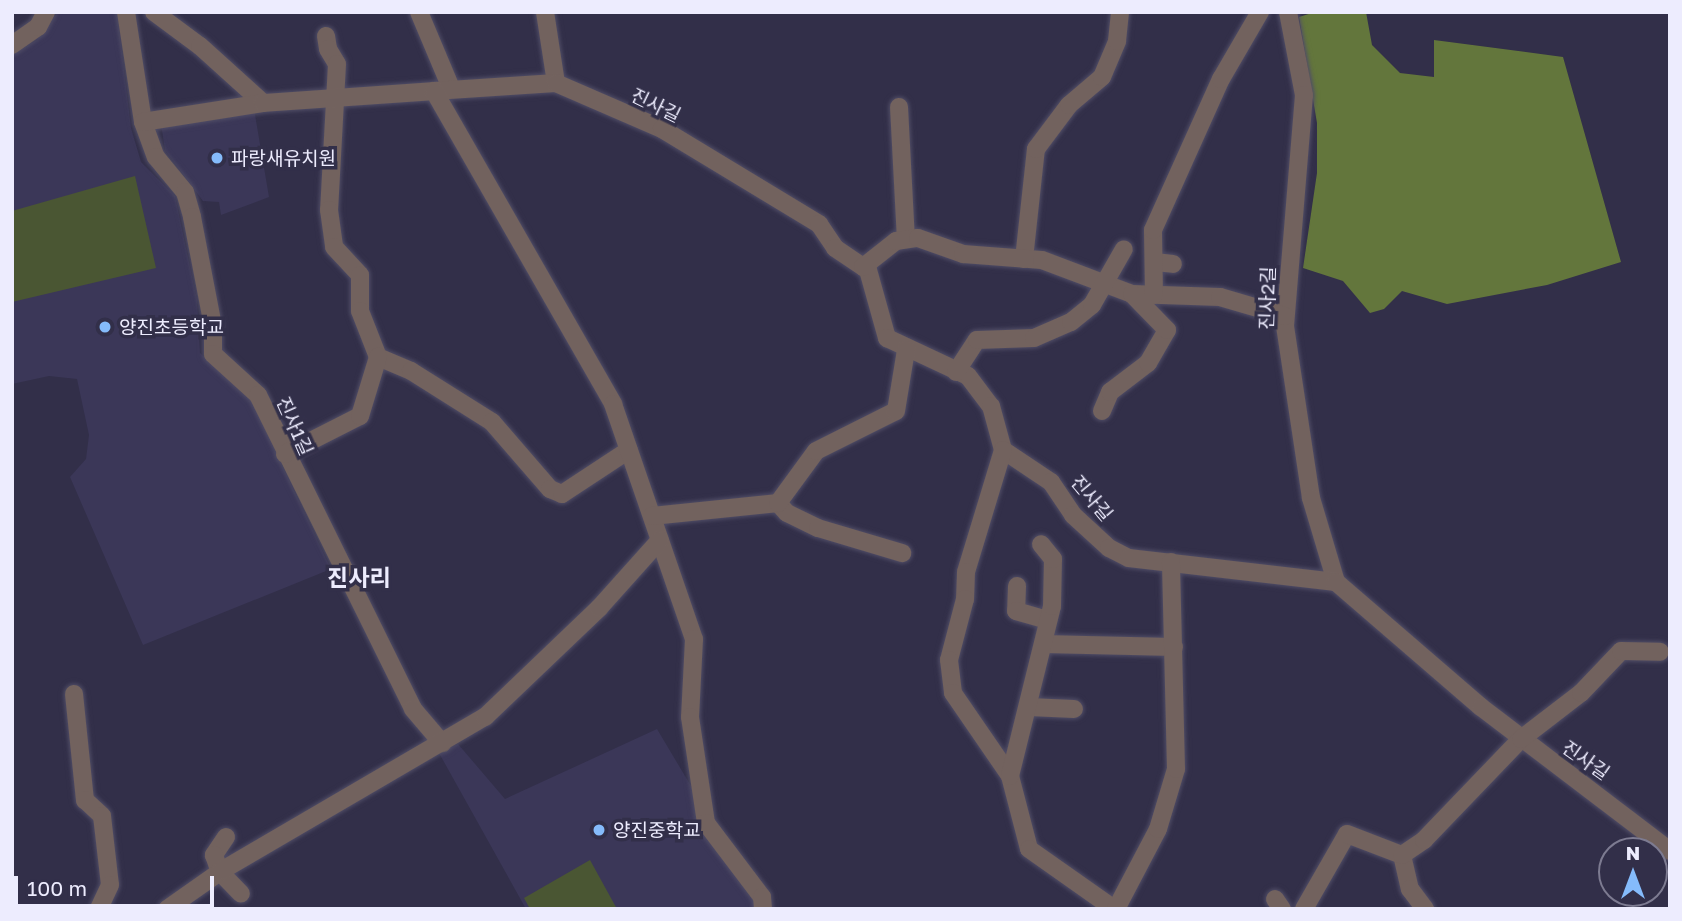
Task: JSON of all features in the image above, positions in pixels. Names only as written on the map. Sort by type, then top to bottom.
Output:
[{"type":"street","points":[[12,45],[38,27],[46,12]]},
{"type":"street","points":[[126,12],[143,122]]},
{"type":"street","points":[[154,12],[200,46],[263,103]]},
{"type":"street","points":[[419,12],[443,90],[613,404],[694,639],[690,717],[706,823],[762,897],[764,909]]},
{"type":"street","points":[[545,12],[555,83]]},
{"type":"street","points":[[1024,259],[1036,149],[1069,105],[1102,77],[1117,41],[1120,12]]},
{"type":"street","points":[[1154,295],[1164,263],[1153,230],[1221,79],[1260,12]]},
{"type":"street","name":"진사2길","points":[[1287,12],[1304,95],[1298,201],[1285,316],[1311,498],[1336,582]]},
{"type":"street","points":[[285,453],[360,416],[378,357],[360,311],[360,275],[334,247],[330,210],[337,64],[328,50],[326,36]]},
{"type":"street","name":"진사길","points":[[143,122],[263,103],[555,83],[662,129],[819,225],[835,248],[863,267]]},
{"type":"street","points":[[899,107],[906,239]]},
{"type":"street","name":"진사1길","points":[[143,122],[156,157],[185,192],[213,326],[213,354],[258,395],[413,709],[442,743]]},
{"type":"street","points":[[1171,562],[1176,769],[1158,829],[1115,909],[1028,849],[1010,776],[953,693],[949,662],[965,599],[966,572],[1003,450],[991,406],[968,376],[906,350],[887,338],[868,270],[863,267],[896,241],[918,238],[963,254],[1042,260],[1132,294],[1220,298],[1285,316]]},
{"type":"street","points":[[957,372],[977,340],[1034,338],[1071,322],[1091,305],[1124,249]]},
{"type":"street","points":[[1102,411],[1110,392],[1148,363],[1167,330],[1132,294]]},
{"type":"street","points":[[1160,346],[1168,365]]},
{"type":"street","points":[[652,516],[778,503],[816,451],[896,411],[906,350]]},
{"type":"street","points":[[378,357],[411,371],[492,422],[550,489],[562,494],[629,450]]},
{"type":"street","name":"진사길","points":[[1003,450],[1051,482],[1073,515],[1109,548],[1129,558],[1336,582],[1521,740],[1644,827],[1670,851]]},
{"type":"street","points":[[778,503],[787,513],[818,528],[902,553]]},
{"type":"street","points":[[167,909],[220,872],[485,717],[660,540]]},
{"type":"street","points":[[1010,776],[1048,620],[1053,559],[1041,544]]},
{"type":"street","points":[[1017,586],[1017,611],[1048,620]]},
{"type":"street","points":[[1043,644],[1174,647]]},
{"type":"street","points":[[1402,855],[1424,840],[1521,740],[1581,693],[1621,652],[1660,652]]},
{"type":"street","points":[[74,694],[85,800],[102,816],[110,885],[99,909]]},
{"type":"street","points":[[1028,707],[1074,709]]},
{"type":"street","points":[[1304,909],[1347,834],[1402,855]]},
{"type":"street","points":[[226,837],[214,855],[220,872],[241,894]]},
{"type":"street","points":[[1402,855],[1410,889],[1425,909]]},
{"type":"shaded area","name":"양진초등학교","points":[[58,12],[117,12],[131,128],[141,162],[175,196],[197,300],[200,353],[252,402],[331,569],[143,645],[70,477],[86,459],[89,435],[77,379],[49,376],[12,384],[12,55],[37,40]]},
{"type":"shaded area","name":"파랑새유치원","points":[[254,109],[269,197],[221,215],[219,202],[203,201],[165,150],[161,124]]},
{"type":"shaded area","name":"양진중학교","points":[[657,729],[753,890],[756,909],[526,909],[439,753],[458,744],[505,799]]},
{"type":"green space","points":[[1315,12],[1366,12],[1372,45],[1400,73],[1434,77],[1434,40],[1563,57],[1621,262],[1547,285],[1447,304],[1402,291],[1384,309],[1370,313],[1343,281],[1303,268],[1317,173],[1317,123],[1299,17]]},
{"type":"green space","points":[[135,176],[156,268],[12,302],[12,211]]},
{"type":"green space","points":[[590,860],[617,909],[530,909],[524,898]]},
{"type":"place","name":"파랑새유치원","points":[[217,158]]},
{"type":"place","name":"양진초등학교","points":[[105,327]]},
{"type":"place","name":"양진중학교","points":[[599,830]]},
{"type":"district","name":"진사리","points":[[359,577]]}]
